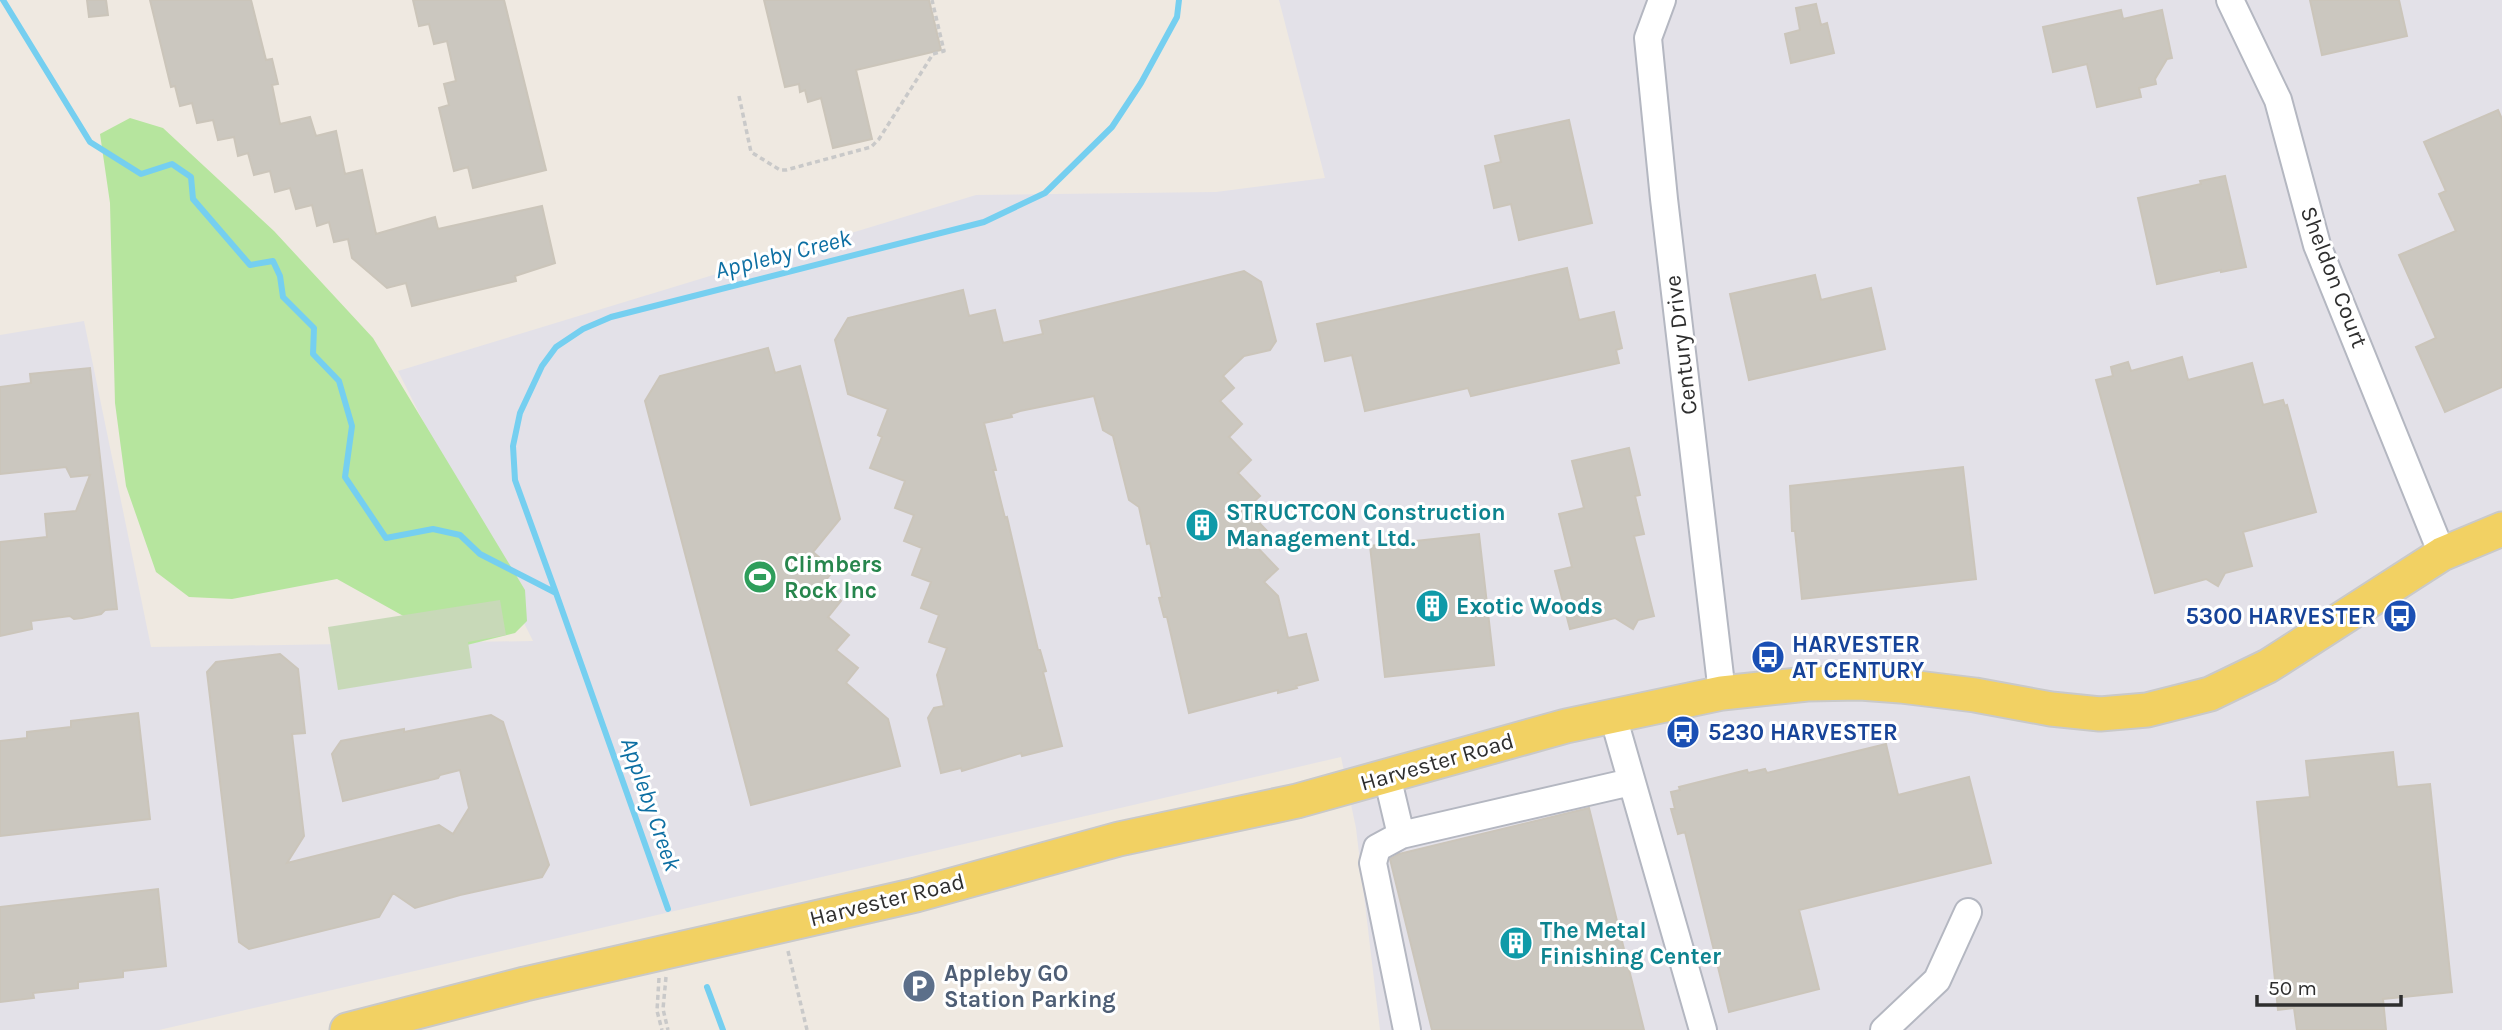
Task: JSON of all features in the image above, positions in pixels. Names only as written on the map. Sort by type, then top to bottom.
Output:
[{"type":"main road","name":"Harvester Road","points":[[347,1030],[525,984],[916,895],[1119,839],[1297,801],[1566,726],[1722,693],[1807,684],[1860,684],[1975,695],[2050,709],[2100,714],[2147,710],[2210,694],[2268,666],[2442,554],[2502,529]]},
{"type":"street","name":"Century Drive","points":[[1662,0],[1648,38],[1664,199],[1722,693]]},
{"type":"street","name":"Sheldon Court","points":[[2230,0],[2278,100],[2318,244],[2442,554]]},
{"type":"street","points":[[1613,716],[1703,1030]]},
{"type":"street","points":[[1387,776],[1401,835]]},
{"type":"street","points":[[1407,1030],[1373,863],[1377,848],[1401,835],[1630,782]]},
{"type":"street","points":[[1884,1030],[1937,980],[1968,912]]},
{"type":"path","points":[[739,96],[751,152],[780,170],[871,147],[879,139],[933,54],[944,51],[932,0]]},
{"type":"path","points":[[840,146],[843,155]]},
{"type":"path","points":[[773,928],[789,953],[807,1030]]},
{"type":"path","points":[[661,954],[657,1011],[662,1030]]},
{"type":"path","points":[[661,954],[666,982],[663,1009],[668,1030]]},
{"type":"shaded area","points":[[1279,0],[2502,0],[2502,1030],[1380,1030],[1356,828],[1341,757],[159,1030],[0,1030],[0,335],[84,321],[151,647],[533,641],[398,371],[976,195],[1216,192],[1325,178]]},
{"type":"green space","points":[[130,118],[163,128],[274,231],[373,338],[525,590],[527,621],[515,633],[459,647],[337,579],[232,599],[189,597],[156,572],[126,486],[115,403],[110,203],[100,134]]},
{"type":"green space","points":[[500,600],[506,635],[468,642],[472,668],[338,690],[328,627]]},
{"type":"building","points":[[87,0],[106,0],[108,15],[89,17]]},
{"type":"building","points":[[150,0],[251,0],[266,60],[272,59],[278,84],[272,85],[280,124],[310,117],[316,136],[336,131],[345,174],[362,170],[376,234],[435,217],[438,229],[542,206],[555,263],[515,276],[516,281],[412,306],[406,283],[387,288],[352,258],[348,239],[334,242],[329,222],[317,226],[312,205],[296,209],[290,188],[275,192],[270,171],[254,175],[248,153],[238,156],[234,137],[218,140],[213,120],[197,123],[192,103],[180,106],[175,86],[171,87]]},
{"type":"building","points":[[413,0],[504,0],[546,170],[473,188],[468,167],[454,171],[439,108],[449,105],[444,84],[456,81],[447,41],[434,44],[429,24],[419,26]]},
{"type":"building","points":[[764,0],[929,0],[941,50],[856,70],[872,139],[833,148],[821,98],[808,102],[805,90],[800,92],[799,84],[785,87]]},
{"type":"building","points":[[2310,0],[2399,0],[2407,36],[2322,55]]},
{"type":"building","points":[[1816,4],[1821,25],[1827,23],[1834,53],[1791,63],[1785,34],[1800,30],[1796,8]]},
{"type":"building","points":[[2121,10],[2123,19],[2162,10],[2172,58],[2167,59],[2155,79],[2156,84],[2139,88],[2141,97],[2097,107],[2087,64],[2053,72],[2043,27]]},
{"type":"building","points":[[2498,110],[2502,119],[2502,387],[2445,412],[2416,347],[2436,338],[2399,255],[2456,231],[2439,194],[2446,191],[2424,142]]},
{"type":"building","points":[[1569,120],[1592,223],[1519,240],[1511,204],[1494,208],[1485,166],[1501,162],[1495,136]]},
{"type":"building","points":[[2225,176],[2246,267],[2157,284],[2138,198]]},
{"type":"building","points":[[1567,268],[1579,320],[1614,312],[1622,348],[1616,350],[1619,363],[1471,396],[1468,388],[1365,411],[1352,355],[1325,361],[1317,324]]},
{"type":"building","name":"STRUCTCON Construction Management Ltd.","points":[[1244,271],[1261,282],[1276,341],[1270,350],[1244,356],[1223,376],[1234,388],[1220,401],[1242,424],[1229,437],[1251,460],[1238,473],[1260,496],[1246,509],[1269,533],[1256,546],[1278,569],[1264,582],[1278,596],[1288,638],[1306,634],[1318,680],[1278,693],[1278,690],[1189,713],[1167,617],[1164,617],[1159,598],[1162,597],[1150,543],[1147,544],[1139,507],[1129,500],[1113,436],[1103,430],[1094,396],[1020,411],[1011,414],[1012,417],[984,423],[996,470],[993,470],[1005,518],[1007,517],[1038,650],[1046,671],[1043,672],[1062,746],[1022,756],[1021,753],[962,771],[961,768],[941,773],[928,718],[934,708],[944,706],[937,675],[947,648],[929,642],[939,615],[921,608],[931,582],[912,575],[922,548],[904,541],[914,515],[895,508],[905,481],[870,468],[882,437],[878,435],[888,409],[848,394],[835,340],[848,318],[963,290],[969,316],[995,310],[1003,343],[1043,334],[1040,321]]},
{"type":"building","points":[[1815,275],[1821,300],[1871,288],[1885,349],[1749,380],[1730,294]]},
{"type":"building","name":"Climbers Rock Inc","points":[[768,348],[775,373],[800,366],[840,519],[813,552],[834,570],[822,585],[841,601],[828,617],[849,635],[836,650],[858,668],[846,683],[888,719],[900,766],[751,805],[645,401],[660,376]]},
{"type":"building","points":[[2182,357],[2188,380],[2252,363],[2263,405],[2283,400],[2285,406],[2287,405],[2316,512],[2243,532],[2252,566],[2225,573],[2218,586],[2206,579],[2155,593],[2096,380],[2113,376],[2111,367],[2128,362],[2131,371]]},
{"type":"building","points":[[90,368],[117,609],[82,618],[74,619],[70,616],[31,621],[32,629],[0,636],[0,542],[47,537],[45,514],[76,511],[90,475],[71,477],[66,467],[0,474],[0,387],[31,383],[30,374]]},
{"type":"building","points":[[1629,448],[1640,495],[1635,496],[1644,534],[1634,536],[1654,616],[1638,620],[1633,629],[1615,618],[1570,629],[1555,571],[1572,567],[1559,514],[1584,508],[1572,461]]},
{"type":"building","points":[[1963,467],[1976,579],[1802,599],[1795,531],[1792,531],[1790,486]]},
{"type":"building","name":"Exotic Woods","points":[[1479,534],[1494,665],[1385,677],[1370,546]]},
{"type":"building","points":[[280,654],[298,669],[305,733],[292,734],[304,836],[287,863],[439,825],[453,834],[469,808],[460,770],[343,801],[332,754],[341,741],[491,715],[503,722],[549,865],[542,877],[415,908],[393,893],[379,917],[249,949],[239,942],[207,672],[216,662]]},
{"type":"building","points":[[138,713],[150,819],[0,836],[0,741],[27,738],[27,732],[71,727],[71,721]]},
{"type":"building","points":[[1886,744],[1898,795],[1969,777],[1991,863],[1799,910],[1819,989],[1729,1012],[1685,832],[1678,834],[1671,809],[1675,809],[1671,792],[1680,790],[1679,787],[1747,770],[1748,773],[1765,769],[1767,773]]},
{"type":"building","points":[[2393,752],[2397,787],[2430,784],[2452,992],[2383,999],[2386,1030],[2297,1030],[2294,1008],[2278,1010],[2257,802],[2310,797],[2306,761]]},
{"type":"building","name":"The Metal Finishing Center","points":[[1589,808],[1644,1030],[1432,1030],[1390,859],[1399,854]]},
{"type":"building","points":[[158,889],[166,966],[123,971],[123,977],[78,982],[78,988],[33,993],[34,998],[0,1002],[0,907]]},
{"type":"waterway","name":"Appleby Creek","points":[[3,0],[90,142],[141,174],[172,164],[191,177],[193,199],[250,265],[273,261],[280,276],[283,297],[314,328],[313,354],[339,381],[352,426],[345,477],[386,538],[433,529],[460,535],[480,554],[556,593],[668,909]]},
{"type":"waterway","name":"Appleby Creek","points":[[556,593],[515,480],[513,446],[520,413],[542,366],[556,347],[583,329],[611,317],[984,222],[1045,193],[1112,127],[1141,83],[1177,17],[1179,0]]},
{"type":"waterway","name":"Appleby Creek","points":[[707,987],[723,1030]]},
{"type":"place","name":"STRUCTCON Construction Management Ltd.","points":[[1202,525]]},
{"type":"place","name":"Climbers Rock Inc","points":[[760,577]]},
{"type":"place","name":"Exotic Woods","points":[[1432,606]]},
{"type":"place","name":"5300 HARVESTER","points":[[2400,616]]},
{"type":"place","name":"HARVESTER AT CENTURY","points":[[1768,657]]},
{"type":"place","name":"5230 HARVESTER","points":[[1683,732]]},
{"type":"place","name":"The Metal Finishing Center","points":[[1516,943]]},
{"type":"place","name":"Appleby GO Station Parking","points":[[919,986]]}]
